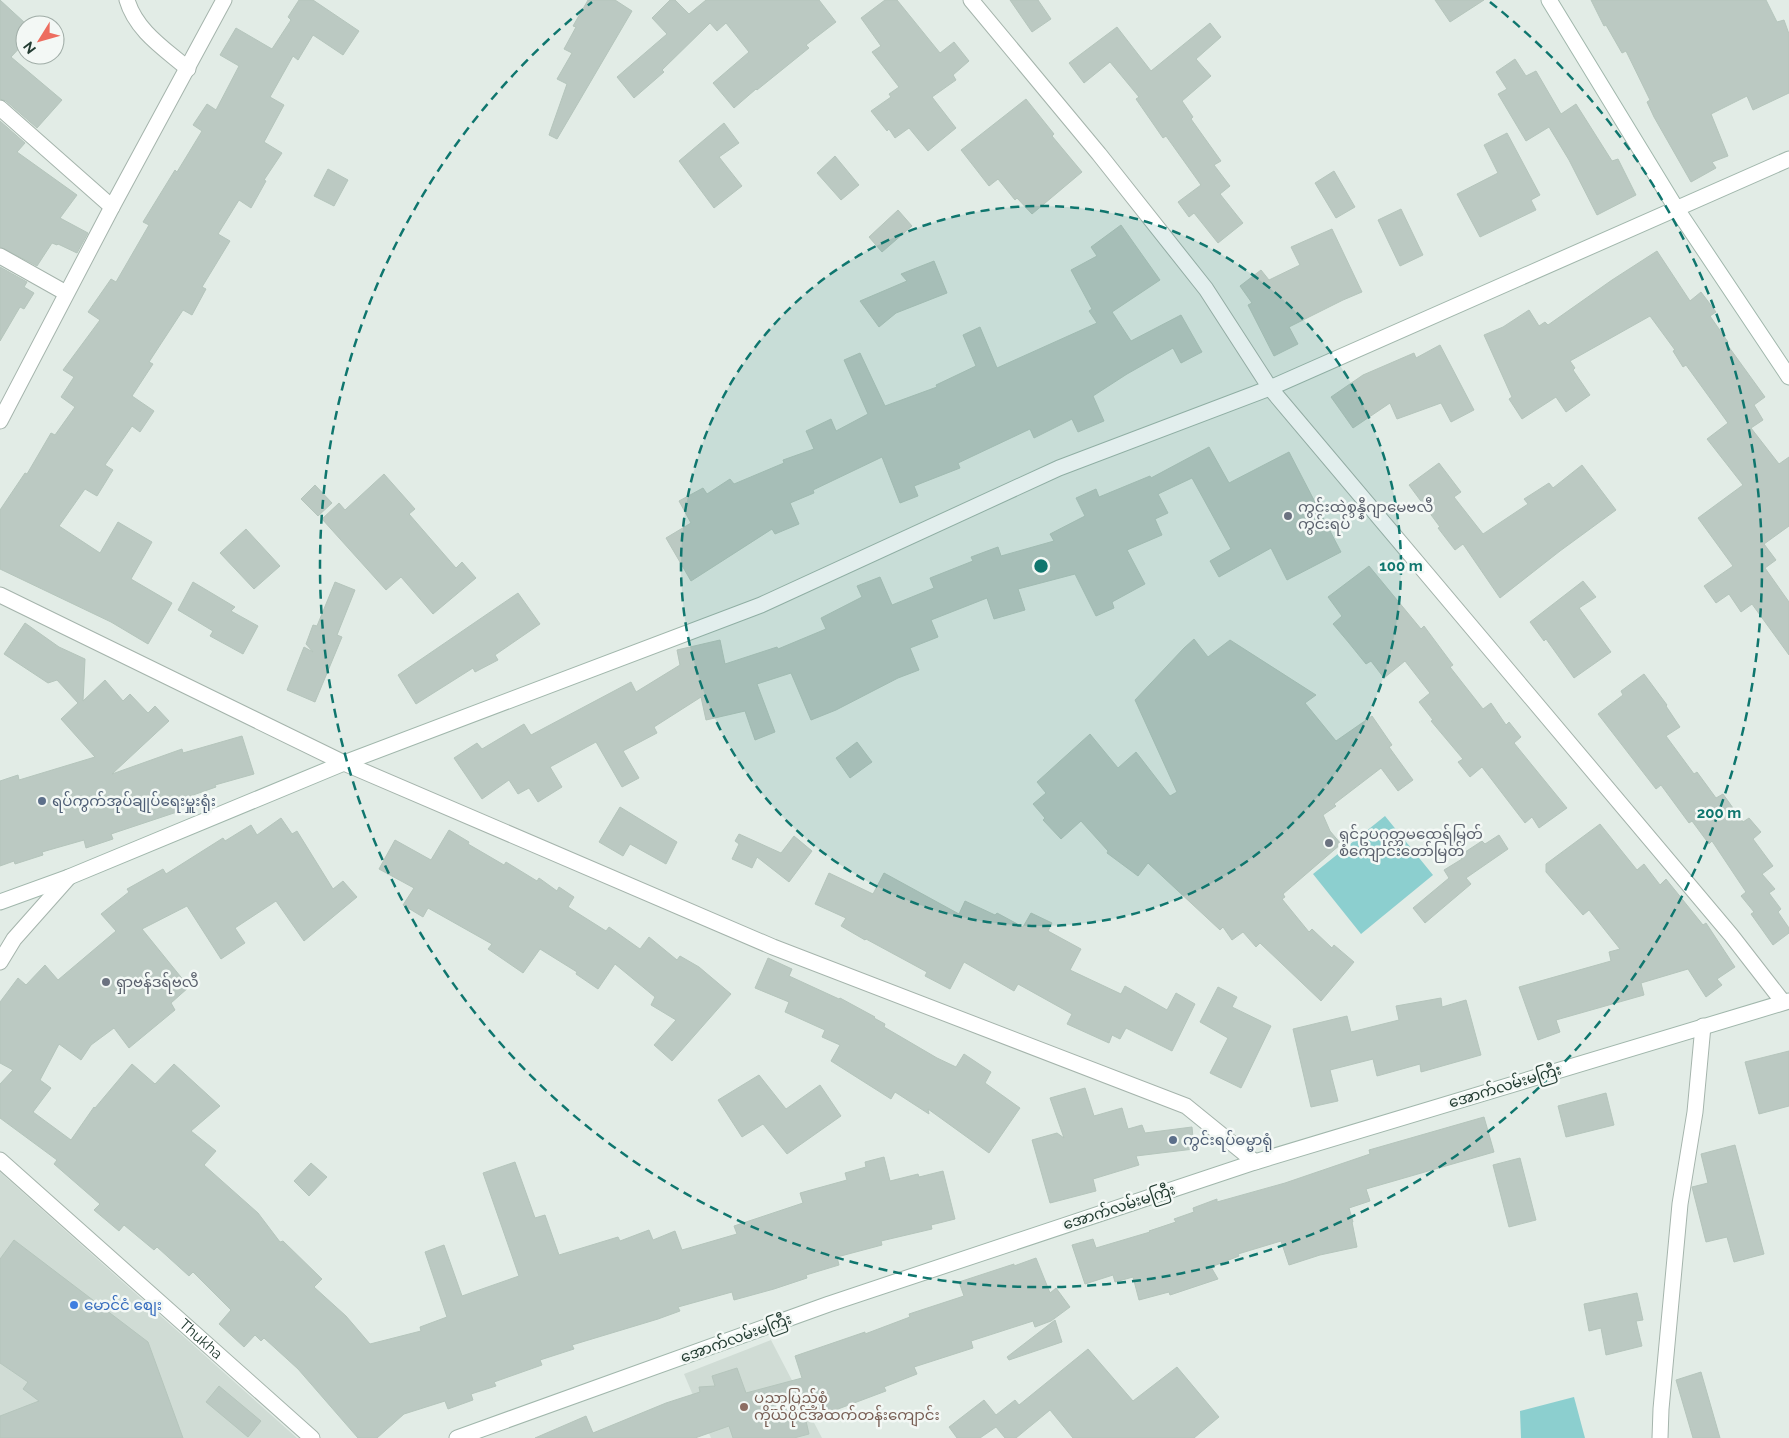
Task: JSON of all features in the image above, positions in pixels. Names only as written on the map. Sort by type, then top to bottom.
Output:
[{"type":"street","points":[[127,0],[145,32],[188,69]]},
{"type":"street","points":[[0,421],[112,207],[224,0]]},
{"type":"street","points":[[971,0],[1099,154],[1206,289],[1270,388],[1786,1001]]},
{"type":"street","points":[[1549,0],[1676,208],[1789,377]]},
{"type":"street","points":[[0,108],[112,207]]},
{"type":"street","points":[[0,902],[69,877],[344,763],[761,605],[1059,468],[1270,388],[1789,159]]},
{"type":"street","points":[[0,256],[66,294]]},
{"type":"street","points":[[0,595],[344,763],[773,946],[1186,1106],[1255,1162]]},
{"type":"street","points":[[0,962],[14,939],[69,877]]},
{"type":"street","name":"အောက်လမ်းမကြီး","points":[[457,1438],[829,1304],[1255,1162],[1786,1001]]},
{"type":"street","points":[[1660,1438],[1680,1204],[1696,1112],[1704,1026]]},
{"type":"street","name":"Thukha","points":[[0,1160],[312,1438]]},
{"type":"shaded area","name":"မောင်ငံ စျေး","points":[[0,1172],[297,1438],[0,1438]]},
{"type":"shaded area","points":[[771,1340],[822,1438],[711,1438],[684,1374]]},
{"type":"water","points":[[1385,816],[1433,875],[1361,934],[1313,874]]},
{"type":"water","points":[[1574,1397],[1585,1438],[1521,1438],[1520,1411]]},
{"type":"building","points":[[0,0],[16,15],[15,53],[11,57],[15,60],[15,65],[20,65],[62,100],[37,128],[6,101],[0,99]]},
{"type":"building","points":[[299,0],[313,0],[359,31],[343,55],[313,35],[298,60],[293,56],[270,97],[284,105],[264,142],[282,153],[264,180],[266,181],[251,208],[239,200],[218,234],[230,241],[202,287],[206,289],[192,315],[183,310],[149,362],[153,364],[132,396],[154,411],[140,432],[132,426],[105,465],[113,470],[97,496],[85,489],[59,526],[100,553],[118,522],[152,542],[131,579],[172,603],[148,644],[111,622],[0,569],[0,510],[25,473],[27,474],[51,433],[55,435],[75,407],[61,397],[74,377],[63,370],[100,320],[88,312],[111,279],[116,282],[149,225],[143,222],[202,131],[193,125],[207,104],[216,110],[239,66],[220,55],[236,28],[272,49],[291,20],[288,17]]},
{"type":"building","points":[[588,0],[615,0],[632,11],[557,139],[549,135],[567,84],[557,79],[572,53],[564,49],[576,27],[573,26]]},
{"type":"building","points":[[670,0],[675,0],[689,14],[706,0],[819,0],[836,22],[806,45],[809,48],[734,108],[713,83],[749,52],[726,23],[717,31],[710,23],[662,70],[664,72],[634,98],[617,77],[667,34],[652,18]]},
{"type":"building","points":[[885,0],[897,0],[940,53],[954,42],[969,61],[953,75],[956,80],[932,97],[956,128],[928,151],[909,128],[895,138],[871,111],[891,97],[889,94],[899,87],[872,52],[881,46],[861,18]]},
{"type":"building","points":[[1010,0],[1038,0],[1051,19],[1032,32]]},
{"type":"building","points":[[1435,0],[1484,0],[1450,22]]},
{"type":"building","points":[[1591,0],[1766,0],[1777,22],[1784,20],[1789,34],[1789,93],[1753,110],[1747,96],[1711,114],[1728,156],[1712,162],[1716,168],[1691,182],[1654,117],[1647,102],[1650,100],[1626,51],[1622,53],[1606,25],[1604,26]]},
{"type":"building","points":[[1210,23],[1221,37],[1196,59],[1211,76],[1182,101],[1193,117],[1191,119],[1221,161],[1214,165],[1230,186],[1220,194],[1243,223],[1218,243],[1194,213],[1189,217],[1178,202],[1201,185],[1166,136],[1163,138],[1136,99],[1139,97],[1110,62],[1084,83],[1069,63],[1117,27],[1151,71]]},
{"type":"building","points":[[1515,59],[1526,76],[1536,71],[1561,114],[1576,104],[1612,161],[1618,159],[1636,195],[1597,215],[1569,160],[1549,127],[1526,141],[1498,94],[1507,89],[1496,72]]},
{"type":"building","points":[[1026,99],[1054,134],[1052,136],[1082,172],[1032,214],[1017,198],[1015,200],[998,179],[989,186],[961,150]]},
{"type":"building","points":[[0,121],[25,143],[17,152],[77,195],[60,218],[88,233],[77,253],[52,243],[37,266],[0,247]]},
{"type":"building","points":[[724,123],[739,143],[719,157],[742,186],[714,208],[679,161]]},
{"type":"building","points":[[1507,133],[1540,195],[1531,200],[1536,210],[1480,237],[1457,194],[1498,173],[1484,145]]},
{"type":"building","points":[[835,156],[859,185],[841,200],[817,173]]},
{"type":"building","points":[[328,169],[348,180],[334,206],[314,196]]},
{"type":"building","points":[[1334,171],[1355,207],[1336,218],[1315,183]]},
{"type":"building","points":[[1401,209],[1423,255],[1400,266],[1378,220]]},
{"type":"building","points":[[898,210],[912,226],[882,252],[869,237]]},
{"type":"building","points":[[1121,225],[1160,280],[1112,312],[1131,341],[1181,315],[1202,352],[1181,363],[1173,348],[1093,396],[1104,421],[1078,432],[1072,419],[1034,438],[1030,429],[958,463],[960,468],[914,486],[918,496],[900,503],[882,457],[813,490],[814,493],[790,503],[799,524],[775,534],[772,529],[691,581],[666,538],[691,523],[679,501],[703,488],[707,494],[730,479],[734,484],[784,463],[783,460],[814,449],[806,431],[831,419],[836,431],[868,414],[844,360],[860,353],[885,406],[937,387],[936,385],[976,366],[963,335],[980,327],[997,368],[1097,323],[1089,311],[1092,309],[1071,270],[1097,256],[1091,247]]},
{"type":"building","points":[[1332,229],[1362,292],[1289,327],[1298,344],[1274,356],[1248,305],[1252,303],[1240,286],[1261,270],[1269,280],[1300,265],[1291,247]]},
{"type":"building","points":[[1657,251],[1690,301],[1701,292],[1716,312],[1710,316],[1728,342],[1726,343],[1765,397],[1754,405],[1763,420],[1751,428],[1779,464],[1789,457],[1789,526],[1764,544],[1776,560],[1765,568],[1789,602],[1789,655],[1752,604],[1741,612],[1729,594],[1716,603],[1704,586],[1733,566],[1698,518],[1743,485],[1707,439],[1728,423],[1686,365],[1683,367],[1673,351],[1675,350],[1650,316],[1570,361],[1575,368],[1573,370],[1590,395],[1566,412],[1556,397],[1522,419],[1509,399],[1512,397],[1484,335],[1503,327],[1529,310],[1539,326],[1545,322],[1548,325]]},
{"type":"building","points":[[934,261],[947,293],[896,313],[879,327],[860,301],[907,281],[901,274]]},
{"type":"building","points":[[0,267],[27,282],[24,287],[34,293],[24,309],[20,307],[0,341]]},
{"type":"building","points":[[1440,345],[1474,410],[1451,422],[1441,403],[1397,419],[1390,403],[1353,428],[1331,397],[1363,375],[1414,353],[1416,358]]},
{"type":"building","points":[[1209,447],[1229,483],[1289,452],[1341,552],[1287,580],[1271,548],[1219,577],[1210,561],[1231,549],[1192,478],[1158,494],[1168,513],[1155,519],[1162,535],[1127,550],[1145,584],[1112,602],[1114,608],[1096,616],[1075,574],[1018,589],[1025,610],[994,619],[987,598],[931,620],[938,637],[910,648],[919,670],[898,678],[836,710],[811,720],[791,673],[757,684],[775,732],[755,740],[745,711],[706,720],[701,697],[654,727],[657,733],[623,751],[639,778],[622,787],[596,742],[550,767],[562,787],[538,802],[529,788],[518,794],[509,780],[482,799],[454,758],[477,743],[482,749],[524,724],[531,735],[631,682],[636,692],[680,665],[677,650],[720,640],[725,664],[777,647],[778,649],[826,629],[821,618],[862,597],[857,586],[880,577],[892,605],[934,588],[930,578],[973,561],[971,557],[998,547],[1001,556],[1054,541],[1050,534],[1085,516],[1076,498],[1096,489],[1099,497],[1150,476],[1151,478]]},
{"type":"building","points":[[1439,463],[1461,492],[1454,497],[1483,534],[1528,504],[1524,499],[1549,483],[1553,488],[1582,465],[1616,510],[1500,598],[1463,544],[1455,550],[1409,485]]},
{"type":"building","points":[[384,474],[415,509],[409,514],[456,568],[462,562],[476,578],[433,614],[401,577],[386,590],[322,519],[339,503],[345,510]]},
{"type":"building","points":[[315,485],[332,503],[318,516],[301,499]]},
{"type":"building","points":[[246,529],[280,566],[254,589],[220,553]]},
{"type":"building","points":[[1369,566],[1421,629],[1424,626],[1453,665],[1450,667],[1483,709],[1491,703],[1506,725],[1509,722],[1521,737],[1514,743],[1567,808],[1539,828],[1532,817],[1525,823],[1482,767],[1470,777],[1458,762],[1463,759],[1431,721],[1433,720],[1419,702],[1430,693],[1405,661],[1384,678],[1371,661],[1366,664],[1333,624],[1342,616],[1328,597]]},
{"type":"building","points":[[1583,581],[1596,597],[1579,608],[1611,652],[1574,678],[1546,639],[1544,641],[1530,622]]},
{"type":"building","points":[[193,582],[235,607],[231,611],[258,626],[243,654],[210,636],[213,631],[178,610]]},
{"type":"building","points":[[335,582],[355,590],[337,635],[342,637],[315,702],[287,690],[304,647],[313,652],[306,644],[313,625],[317,626]]},
{"type":"building","points":[[518,593],[540,624],[495,655],[498,660],[475,672],[473,668],[416,704],[398,675]]},
{"type":"building","points":[[25,623],[59,647],[85,659],[83,701],[105,680],[123,701],[130,694],[148,713],[155,706],[169,721],[112,774],[182,749],[183,753],[242,736],[254,774],[215,785],[216,787],[176,801],[180,811],[111,834],[113,839],[86,848],[84,840],[42,852],[43,855],[15,864],[14,861],[0,866],[0,781],[18,775],[19,780],[95,757],[61,719],[78,703],[57,680],[48,683],[4,654]]},
{"type":"building","points":[[1194,639],[1208,657],[1230,640],[1316,695],[1305,703],[1336,741],[1372,716],[1392,745],[1389,747],[1413,780],[1398,791],[1381,768],[1334,804],[1336,806],[1323,815],[1330,831],[1341,844],[1283,894],[1285,897],[1282,899],[1309,932],[1312,929],[1332,948],[1334,945],[1354,962],[1321,1001],[1260,943],[1256,947],[1243,932],[1232,940],[1223,927],[1220,930],[1148,863],[1138,876],[1107,853],[1108,851],[1081,821],[1061,839],[1043,820],[1045,818],[1033,804],[1046,793],[1037,782],[1090,734],[1118,768],[1136,752],[1170,796],[1177,792],[1135,700]]},
{"type":"building","points":[[1644,674],[1667,705],[1680,727],[1666,736],[1694,774],[1697,772],[1716,798],[1723,794],[1743,822],[1749,818],[1761,832],[1753,839],[1773,866],[1762,874],[1775,889],[1769,893],[1781,909],[1778,912],[1789,928],[1789,933],[1773,945],[1751,914],[1754,912],[1741,896],[1746,892],[1712,841],[1709,844],[1692,821],[1689,823],[1661,785],[1656,789],[1598,714],[1623,695],[1621,691]]},
{"type":"building","points":[[857,742],[872,762],[850,778],[836,758]]},
{"type":"building","points":[[620,807],[677,842],[666,864],[630,844],[623,856],[599,842]]},
{"type":"building","points":[[281,818],[292,834],[297,831],[333,889],[343,881],[357,897],[304,941],[276,901],[235,928],[245,943],[221,959],[187,906],[142,929],[189,987],[171,1003],[175,1010],[129,1048],[114,1028],[91,1045],[81,1060],[59,1044],[40,1080],[51,1088],[33,1112],[71,1140],[94,1107],[132,1064],[155,1084],[174,1064],[220,1106],[191,1131],[216,1151],[204,1165],[258,1213],[280,1242],[283,1241],[322,1279],[314,1287],[346,1316],[370,1344],[421,1331],[420,1327],[447,1317],[425,1252],[444,1245],[462,1296],[519,1276],[483,1173],[515,1162],[535,1218],[545,1215],[559,1255],[618,1237],[620,1241],[649,1230],[653,1240],[675,1231],[682,1250],[737,1234],[734,1226],[803,1203],[800,1193],[847,1180],[845,1173],[866,1167],[865,1162],[884,1157],[890,1181],[918,1174],[919,1177],[943,1171],[955,1219],[931,1225],[932,1229],[881,1241],[882,1245],[837,1257],[839,1265],[806,1275],[807,1278],[774,1289],[734,1300],[732,1292],[678,1307],[680,1311],[658,1319],[572,1345],[574,1349],[540,1360],[542,1365],[494,1382],[496,1386],[471,1394],[473,1400],[448,1409],[445,1401],[404,1414],[377,1438],[358,1438],[298,1369],[264,1338],[261,1341],[255,1335],[244,1347],[219,1324],[231,1310],[193,1272],[189,1276],[157,1247],[154,1250],[124,1225],[119,1231],[94,1210],[100,1204],[54,1164],[57,1160],[0,1118],[0,1084],[13,1070],[0,1063],[0,1002],[18,978],[26,985],[45,965],[58,980],[116,931],[101,914],[129,892],[127,889],[163,869],[166,874],[223,838],[225,841],[251,825],[257,835]]},
{"type":"building","points":[[1600,824],[1637,870],[1644,864],[1660,885],[1666,879],[1703,925],[1706,923],[1735,967],[1717,979],[1722,985],[1706,997],[1688,969],[1641,983],[1644,995],[1556,1020],[1560,1032],[1538,1040],[1519,987],[1611,961],[1609,952],[1620,949],[1589,910],[1583,915],[1546,872],[1546,864]]},
{"type":"building","points":[[449,830],[469,842],[468,844],[504,865],[506,862],[537,881],[539,878],[557,891],[559,887],[574,897],[568,907],[606,931],[609,927],[640,949],[649,937],[677,960],[680,956],[699,967],[731,994],[672,1061],[654,1045],[676,1020],[651,1005],[655,997],[615,964],[598,989],[576,974],[577,972],[540,949],[523,973],[488,949],[492,944],[428,908],[423,917],[403,905],[414,888],[379,869],[395,840],[431,860]]},
{"type":"building","points":[[739,834],[781,853],[794,836],[812,851],[789,882],[757,857],[752,868],[732,859],[739,844],[735,841]]},
{"type":"building","points":[[1499,835],[1508,849],[1466,878],[1471,884],[1425,923],[1413,908],[1449,878],[1444,870],[1462,859],[1459,856],[1482,841],[1485,844]]},
{"type":"building","points":[[829,873],[873,894],[884,873],[959,914],[965,901],[995,915],[997,913],[1023,927],[1031,913],[1052,923],[1048,931],[1081,949],[1070,970],[1121,994],[1125,986],[1167,1010],[1176,993],[1195,1004],[1172,1051],[1126,1028],[1120,1039],[1112,1035],[1109,1043],[1067,1024],[1072,1014],[1018,984],[1014,991],[964,962],[950,989],[925,976],[927,972],[841,926],[846,918],[815,904]]},
{"type":"building","points":[[768,958],[792,969],[789,976],[840,998],[875,1017],[885,1024],[884,1027],[937,1058],[956,1067],[964,1054],[991,1072],[985,1083],[1020,1108],[989,1153],[928,1109],[929,1114],[895,1092],[891,1099],[831,1061],[840,1045],[822,1037],[825,1030],[785,1012],[789,1002],[755,988]]},
{"type":"building","points":[[1218,987],[1237,997],[1232,1007],[1271,1026],[1241,1088],[1210,1073],[1228,1038],[1200,1022]]},
{"type":"building","points":[[1441,998],[1442,1007],[1466,1000],[1481,1055],[1421,1072],[1420,1064],[1377,1076],[1373,1059],[1330,1070],[1338,1101],[1311,1107],[1293,1029],[1347,1016],[1351,1032],[1399,1020],[1396,1006]]},
{"type":"building","points":[[1789,1051],[1789,1106],[1759,1114],[1745,1062]]},
{"type":"building","points":[[759,1075],[786,1109],[820,1085],[841,1116],[787,1154],[763,1124],[742,1137],[718,1100]]},
{"type":"building","points":[[1085,1088],[1094,1116],[1122,1108],[1128,1129],[1142,1125],[1145,1133],[1192,1127],[1194,1149],[1136,1156],[1139,1165],[1093,1179],[1096,1191],[1050,1203],[1032,1140],[1057,1133],[1064,1138],[1050,1098]]},
{"type":"building","points":[[1606,1093],[1614,1125],[1566,1137],[1558,1106]]},
{"type":"building","points":[[1484,1117],[1494,1152],[1366,1189],[1370,1201],[1349,1208],[1357,1247],[1320,1255],[1289,1265],[1281,1241],[1238,1254],[1239,1256],[1211,1267],[1218,1279],[1170,1295],[1169,1292],[1139,1300],[1133,1277],[1115,1282],[1113,1275],[1085,1284],[1072,1245],[1093,1239],[1096,1248],[1150,1232],[1176,1222],[1174,1219],[1194,1212],[1193,1208],[1217,1199],[1217,1202],[1285,1183],[1370,1154],[1369,1150]]},
{"type":"building","points":[[1735,1145],[1764,1254],[1734,1262],[1727,1237],[1706,1242],[1692,1187],[1708,1183],[1701,1154]]},
{"type":"building","points":[[1520,1158],[1536,1220],[1509,1227],[1493,1165]]},
{"type":"building","points":[[311,1163],[327,1177],[309,1196],[294,1181]]},
{"type":"building","points":[[14,1240],[148,1342],[183,1438],[0,1438],[0,1416],[39,1401],[23,1389],[28,1382],[0,1363],[0,1259]]},
{"type":"building","points":[[1036,1258],[1050,1293],[1056,1288],[1070,1307],[1051,1321],[1035,1327],[1033,1321],[971,1341],[973,1348],[914,1367],[917,1374],[884,1387],[886,1391],[806,1421],[809,1434],[794,1438],[733,1438],[729,1426],[695,1438],[535,1438],[586,1416],[593,1433],[666,1403],[700,1392],[699,1387],[715,1386],[712,1376],[737,1368],[746,1393],[802,1378],[795,1356],[865,1332],[865,1334],[910,1317],[909,1314],[964,1296],[959,1282]]},
{"type":"building","points":[[1637,1293],[1643,1320],[1636,1321],[1642,1346],[1606,1355],[1601,1328],[1589,1331],[1584,1304]]},
{"type":"building","points":[[1055,1320],[1062,1342],[1009,1360],[1007,1357]]},
{"type":"building","points":[[1088,1349],[1133,1401],[1177,1367],[1219,1417],[1194,1438],[1073,1438],[1050,1410],[1016,1438],[1005,1438],[996,1427],[980,1438],[957,1438],[949,1427],[984,1400],[996,1415],[1015,1400],[1019,1405]]},
{"type":"building","points":[[1701,1372],[1720,1438],[1693,1438],[1676,1380]]},
{"type":"building","points":[[219,1386],[261,1421],[248,1437],[206,1402]]},
{"type":"place","name":"ကွင်းထဲစွန္နီဂျာမေဗလီ ကွင်းရပ်","points":[[1288,516]]},
{"type":"place","name":"ရပ်ကွက်အုပ်ချုပ်ရေးမှူးရုံး","points":[[42,801]]},
{"type":"place","name":"ရှင်ဥပဂုတ္တမထေရ်မြတ် စံကျောင်းတော်မြတ်","points":[[1329,843]]},
{"type":"place","name":"ရှာဗန်ဒရ်ဗလီ","points":[[106,982]]},
{"type":"place","name":"ကွင်းရပ်ဓမ္မာရုံ","points":[[1173,1140]]},
{"type":"place","name":"မောင်ငံ စျေး","points":[[74,1305]]},
{"type":"place","name":"ပညာပြည့်စုံ ကိုယ်ပိုင်အထက်တန်းကျောင်း","points":[[744,1407]]}]
